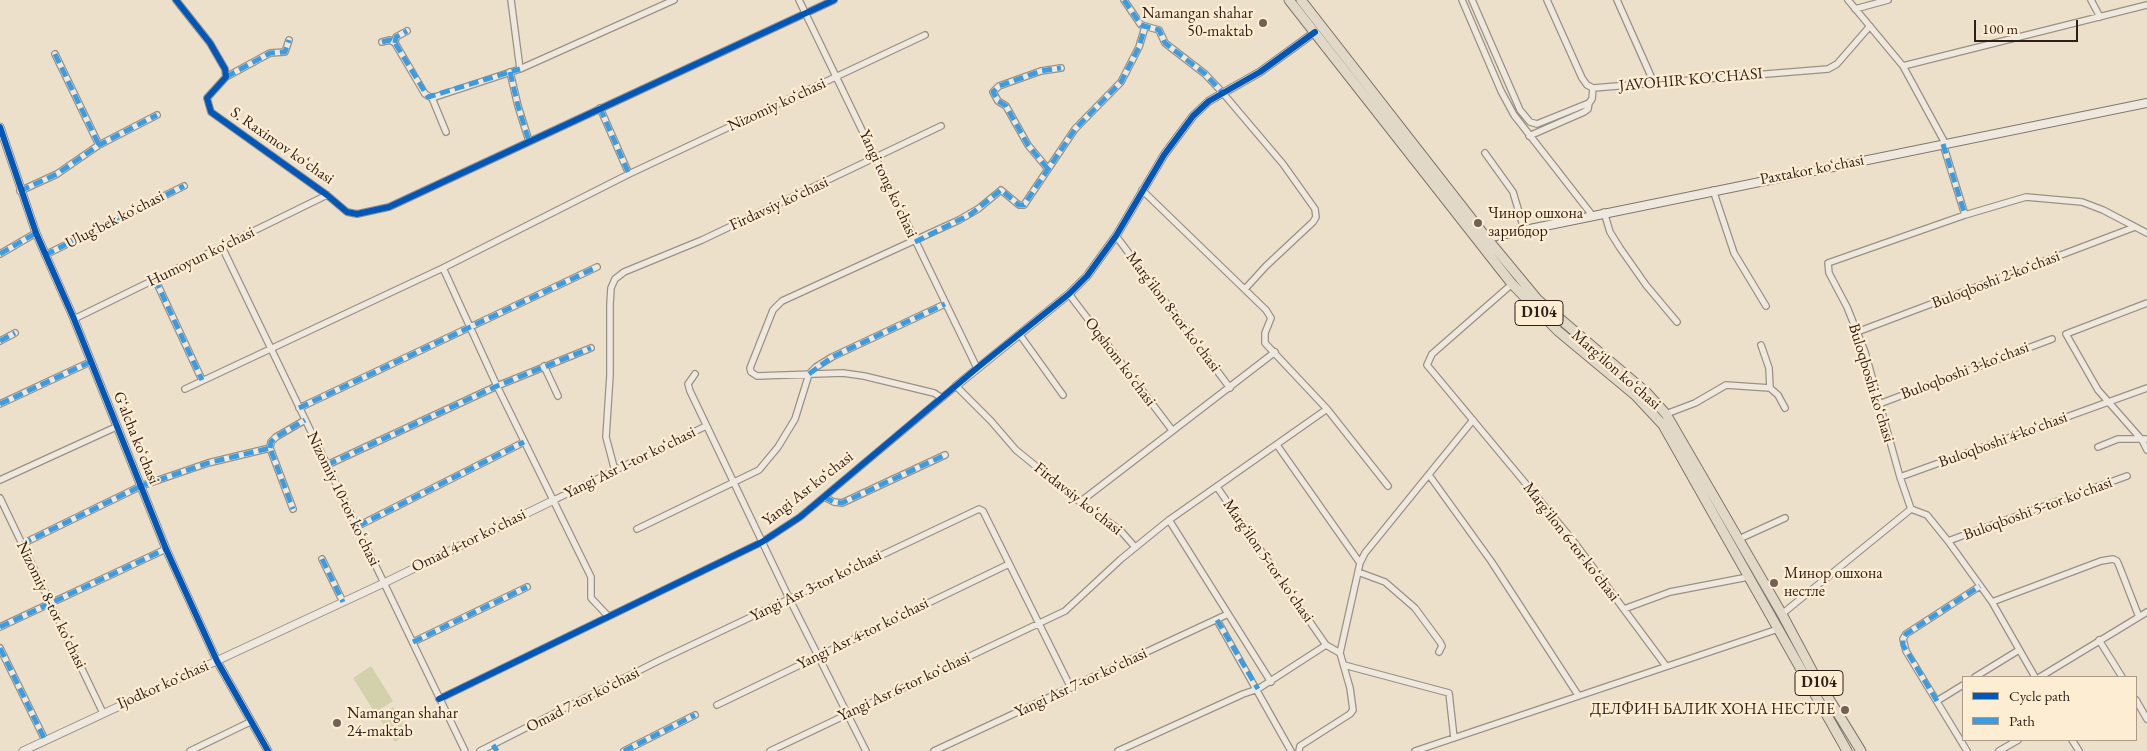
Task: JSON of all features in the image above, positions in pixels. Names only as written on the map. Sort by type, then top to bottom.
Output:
[{"type":"main road","name":"Margʻilon koʻchasi","points":[[1289,0],[1482,238],[1538,300],[1647,393],[1666,414],[1782,614],[1815,676],[1861,751]]},
{"type":"main road","name":"Margʻilon koʻchasi","points":[[1301,0],[1482,238],[1512,284],[1558,331],[1635,396],[1664,425],[1847,751]]},
{"type":"main road","name":"Paxtakor koʻchasi","points":[[1482,238],[2147,103]]},
{"type":"street","points":[[176,0],[222,61],[226,77],[270,53],[285,52],[289,40]]},
{"type":"street","points":[[511,0],[520,70]]},
{"type":"street","points":[[432,98],[520,70],[674,0]]},
{"type":"street","name":"Yangi tong koʻchasi","points":[[799,0],[977,368]]},
{"type":"street","name":"S. Raximov koʻchasi","points":[[226,77],[209,94],[208,106],[211,112],[327,195],[347,212],[357,214],[389,207],[834,0]]},
{"type":"street","points":[[1124,0],[1134,17],[1144,27],[1159,30],[1165,43],[1205,74],[1222,92],[1282,164],[1310,200],[1316,212],[1313,222],[1266,266],[1245,289]]},
{"type":"street","points":[[1462,0],[1501,91],[1529,136],[1592,215]]},
{"type":"street","points":[[1472,0],[1520,110],[1530,122],[1537,124],[1589,103]]},
{"type":"street","points":[[1529,136],[1584,112],[1592,99],[1593,88],[1587,85],[1582,78],[1547,0]]},
{"type":"street","points":[[1616,0],[1654,83]]},
{"type":"street","points":[[1848,0],[1903,66],[1944,144],[1965,215],[2015,199],[2050,198],[2089,205],[2147,233]]},
{"type":"street","points":[[1855,9],[1888,0]]},
{"type":"street","points":[[2091,0],[2100,17]]},
{"type":"street","points":[[1903,66],[2147,5]]},
{"type":"street","name":"JAVOHIR KO'CHASI","points":[[1593,88],[1828,69],[1837,64],[1870,26]]},
{"type":"street","points":[[942,398],[934,393],[864,376],[842,373],[757,376],[751,372],[752,361],[778,304],[915,242],[970,214],[1001,190],[1019,205],[1024,205],[1082,119],[1121,82],[1139,47],[1144,27]]},
{"type":"street","points":[[395,43],[396,37],[407,31]]},
{"type":"street","points":[[956,386],[1069,294],[1087,276],[1116,236],[1164,155],[1193,116],[1222,92],[1260,72],[1315,32]]},
{"type":"street","name":"Nizomiy koʻchasi","points":[[185,388],[443,268],[630,174],[925,34]]},
{"type":"street","points":[[382,42],[390,40],[395,43],[424,94],[432,98],[446,132]]},
{"type":"street","points":[[55,54],[99,145]]},
{"type":"street","points":[[1048,169],[1028,145],[1006,106],[998,101],[993,92],[999,86],[1061,68]]},
{"type":"street","points":[[510,72],[529,141]]},
{"type":"street","points":[[600,108],[630,174]]},
{"type":"street","points":[[20,190],[57,174],[99,145],[157,115]]},
{"type":"street","name":"Firdavsiy koʻchasi","points":[[615,472],[606,438],[606,422],[610,375],[610,304],[615,279],[624,272],[702,240],[941,126]]},
{"type":"street","name":"Gʻalcha koʻchasi","points":[[0,127],[36,233],[74,319],[166,549],[217,661],[268,751]]},
{"type":"street","points":[[1485,153],[1512,192],[1524,229]]},
{"type":"street","name":"Ulugʻbek koʻchasi","points":[[45,255],[184,186]]},
{"type":"street","points":[[1142,190],[1245,289],[1272,318],[1264,339],[1327,409],[1388,486]]},
{"type":"street","points":[[1713,190],[1734,254],[1766,306]]},
{"type":"street","name":"Humoyun koʻchasi","points":[[74,319],[327,195]]},
{"type":"street","points":[[1604,212],[1610,232],[1620,248],[1677,322]]},
{"type":"street","name":"Buloqboshi koʻchasi","points":[[1911,509],[1858,332],[1835,280],[1828,270],[1828,263],[1965,215]]},
{"type":"street","name":"Buloqboshi 2-koʻchasi","points":[[1858,332],[2135,227]]},
{"type":"street","points":[[0,254],[36,233]]},
{"type":"street","name":"Margʻilon 8-tor koʻchasi","points":[[1116,236],[1230,388]]},
{"type":"street","name":"Nizomiy 10-tor koʻchasi","points":[[222,246],[466,751]]},
{"type":"street","points":[[299,408],[597,267]]},
{"type":"street","points":[[443,268],[496,386],[591,577],[591,598],[608,616]]},
{"type":"street","points":[[156,279],[202,380]]},
{"type":"street","name":"Margʻilon 6-tor koʻchasi","points":[[1512,284],[1438,348],[1427,362],[1570,538],[1666,666]]},
{"type":"street","name":"Oqshom koʻchasi","points":[[1069,294],[1172,430]]},
{"type":"street","points":[[2147,303],[2066,334],[2107,402],[2145,439],[2147,450]]},
{"type":"street","points":[[637,529],[759,470],[778,447],[795,419],[809,374],[832,357],[945,304]]},
{"type":"street","points":[[0,340],[15,333]]},
{"type":"street","points":[[1020,335],[1063,395]]},
{"type":"street","name":"Buloqboshi 3-koʻchasi","points":[[1879,404],[2052,339]]},
{"type":"street","points":[[1761,345],[1769,368],[1770,388]]},
{"type":"street","points":[[327,465],[496,386],[591,348]]},
{"type":"street","points":[[1080,502],[1275,352]]},
{"type":"street","points":[[0,404],[90,362]]},
{"type":"street","points":[[544,366],[558,396]]},
{"type":"street","points":[[695,374],[688,386],[706,426],[789,598],[866,751]]},
{"type":"street","points":[[1666,414],[1695,403],[1726,385],[1770,388],[1778,395],[1785,408]]},
{"type":"street","name":"Firdavsiy koʻchasi","points":[[956,386],[991,421],[1016,450],[1080,502],[1120,530],[1134,548],[1065,612],[1040,623]]},
{"type":"street","name":"Yangi Asr koʻchasi","points":[[440,700],[762,542],[800,517],[956,386]]},
{"type":"street","name":"Buloqboshi 4-koʻchasi","points":[[1900,477],[2147,388]]},
{"type":"street","name":"Margʻilon 5-tor koʻchasi","points":[[1327,409],[1217,487],[1326,646],[1340,653]]},
{"type":"street","points":[[293,509],[270,448],[271,442],[276,437],[305,420]]},
{"type":"street","points":[[1299,751],[1300,746],[1350,714],[1353,710],[1340,653],[1360,563],[1365,553],[1473,420]]},
{"type":"street","name":"Yangi Asr 1-tor koʻchasi","points":[[554,500],[615,472],[706,426]]},
{"type":"street","points":[[0,480],[116,427]]},
{"type":"street","points":[[2098,447],[2118,439],[2145,439]]},
{"type":"street","points":[[358,526],[524,442]]},
{"type":"street","points":[[1277,445],[1360,563]]},
{"type":"street","points":[[22,544],[140,486],[208,463],[270,448]]},
{"type":"street","points":[[824,497],[834,502],[842,503],[945,455]]},
{"type":"street","points":[[1429,475],[1491,561],[1578,695]]},
{"type":"street","name":"Buloqboshi 5-tor koʻchasi","points":[[1948,541],[2127,476]]},
{"type":"street","points":[[1134,548],[1169,520],[1217,487]]},
{"type":"street","name":"Nizomiy 8-tor koʻchasi","points":[[0,498],[103,713]]},
{"type":"street","name":"Omad 4-tor koʻchasi","points":[[384,583],[554,500]]},
{"type":"street","points":[[1782,614],[1911,509],[1927,515],[1948,541],[1992,602],[2034,676]]},
{"type":"street","name":"Yangi Asr 3-tor koʻchasi","points":[[658,661],[974,510],[983,511],[1009,564]]},
{"type":"street","points":[[1739,539],[1786,518]]},
{"type":"street","points":[[1169,520],[1271,682]]},
{"type":"street","points":[[0,627],[166,549]]},
{"type":"street","points":[[1992,602],[2101,561],[2113,559],[2117,561],[2139,617]]},
{"type":"street","points":[[322,560],[343,602]]},
{"type":"street","points":[[1009,564],[1071,688]]},
{"type":"street","name":"Yangi Asr 4-tor koʻchasi","points":[[717,705],[1009,564]]},
{"type":"street","points":[[1358,572],[1385,582],[1414,608],[1440,642],[1442,646],[1439,652]]},
{"type":"street","points":[[1624,610],[1670,592],[1748,577]]},
{"type":"street","name":"Ijodkor koʻchasi","points":[[23,751],[384,583]]},
{"type":"street","points":[[1967,751],[1903,644],[1903,639],[1906,634],[1980,586]]},
{"type":"street","points":[[412,642],[527,587]]},
{"type":"street","points":[[2042,676],[2147,612]]},
{"type":"street","name":"Yangi Asr 7-tor koʻchasi","points":[[934,751],[1228,614]]},
{"type":"street","points":[[1217,620],[1258,689],[1291,751]]},
{"type":"street","name":"Yangi Asr 6-tor koʻchasi","points":[[770,751],[1040,623]]},
{"type":"street","points":[[1415,751],[1778,629]]},
{"type":"street","points":[[2099,640],[2121,676]]},
{"type":"street","points":[[1118,751],[1243,694],[1258,689],[1326,646]]},
{"type":"street","points":[[0,648],[45,740]]},
{"type":"street","points":[[1977,676],[2019,650]]},
{"type":"street","name":"Omad 7-tor koʻchasi","points":[[480,751],[495,748],[658,661]]},
{"type":"street","points":[[1344,665],[1449,693],[1454,738]]},
{"type":"street","points":[[1937,701],[1962,686]]},
{"type":"street","points":[[2137,702],[2147,719]]},
{"type":"street","points":[[624,751],[695,715]]},
{"type":"street","points":[[190,751],[250,722]]},
{"type":"street","points":[[1999,751],[2016,741]]},
{"type":"green space","points":[[371,666],[393,701],[375,713],[353,678]]},
{"type":"green space","points":[[393,707],[409,732],[395,742],[378,716]]},
{"type":"marked path","points":[[1124,0],[1141,25],[1159,30],[1165,43],[1205,74],[1222,92]]},
{"type":"marked path","points":[[915,242],[971,214],[1001,190],[1019,205],[1024,205],[1075,129],[1121,82],[1139,47],[1145,27]]},
{"type":"marked path","points":[[395,43],[396,37],[407,31]]},
{"type":"marked path","points":[[226,77],[270,53],[285,52],[289,40]]},
{"type":"marked path","points":[[382,42],[390,40],[395,43],[428,97],[520,69]]},
{"type":"marked path","points":[[55,54],[99,145]]},
{"type":"marked path","points":[[1048,169],[1028,145],[1006,106],[998,101],[993,92],[999,86],[1041,71],[1061,68]]},
{"type":"marked path","points":[[510,72],[529,141]]},
{"type":"marked path","points":[[600,108],[629,174]]},
{"type":"marked path","points":[[20,191],[57,174],[99,145],[157,115]]},
{"type":"marked path","points":[[1943,144],[1965,215]]},
{"type":"marked path","points":[[45,255],[184,186]]},
{"type":"marked path","points":[[0,254],[36,233]]},
{"type":"marked path","points":[[299,408],[597,267]]},
{"type":"marked path","points":[[155,279],[202,380]]},
{"type":"marked path","points":[[809,374],[832,357],[945,304]]},
{"type":"marked path","points":[[0,341],[15,333]]},
{"type":"marked path","points":[[327,465],[497,386],[591,348]]},
{"type":"marked path","points":[[0,404],[90,362]]},
{"type":"marked path","points":[[270,448],[271,442],[276,437],[305,420]]},
{"type":"marked path","points":[[358,526],[524,442]]},
{"type":"marked path","points":[[22,544],[141,486],[208,463],[270,448],[293,509]]},
{"type":"marked path","points":[[824,497],[834,502],[842,503],[945,455]]},
{"type":"marked path","points":[[0,627],[166,549]]},
{"type":"marked path","points":[[322,559],[343,602]]},
{"type":"marked path","points":[[1937,701],[1903,645],[1903,639],[1906,634],[1980,586]]},
{"type":"marked path","points":[[413,642],[527,587]]},
{"type":"marked path","points":[[1217,620],[1258,689]]},
{"type":"marked path","points":[[0,648],[45,740]]},
{"type":"marked path","points":[[624,751],[695,715]]},
{"type":"marked path","points":[[493,745],[497,751]]},
{"type":"cycle path","points":[[176,0],[210,43],[225,69],[226,77],[207,98],[211,112],[327,195],[347,212],[357,214],[389,207],[834,0]]},
{"type":"cycle path","points":[[439,699],[762,542],[800,517],[977,368],[1069,294],[1087,276],[1116,236],[1164,155],[1193,116],[1209,101],[1260,72],[1315,32]]},
{"type":"cycle path","points":[[0,127],[36,233],[74,319],[166,549],[217,661],[268,751]]},
{"type":"place","name":"Namangan shahar 50-maktab","points":[[1263,23]]},
{"type":"place","name":"Чинор ошхона зарибдор","points":[[1478,223]]},
{"type":"place","name":"Минор ошхона нестле","points":[[1774,583]]},
{"type":"place","name":"ДЕЛФИН БАЛИК ХОНА НЕСТЛЕ","points":[[1845,710]]},
{"type":"place","name":"Namangan shahar 24-maktab","points":[[337,723]]}]
